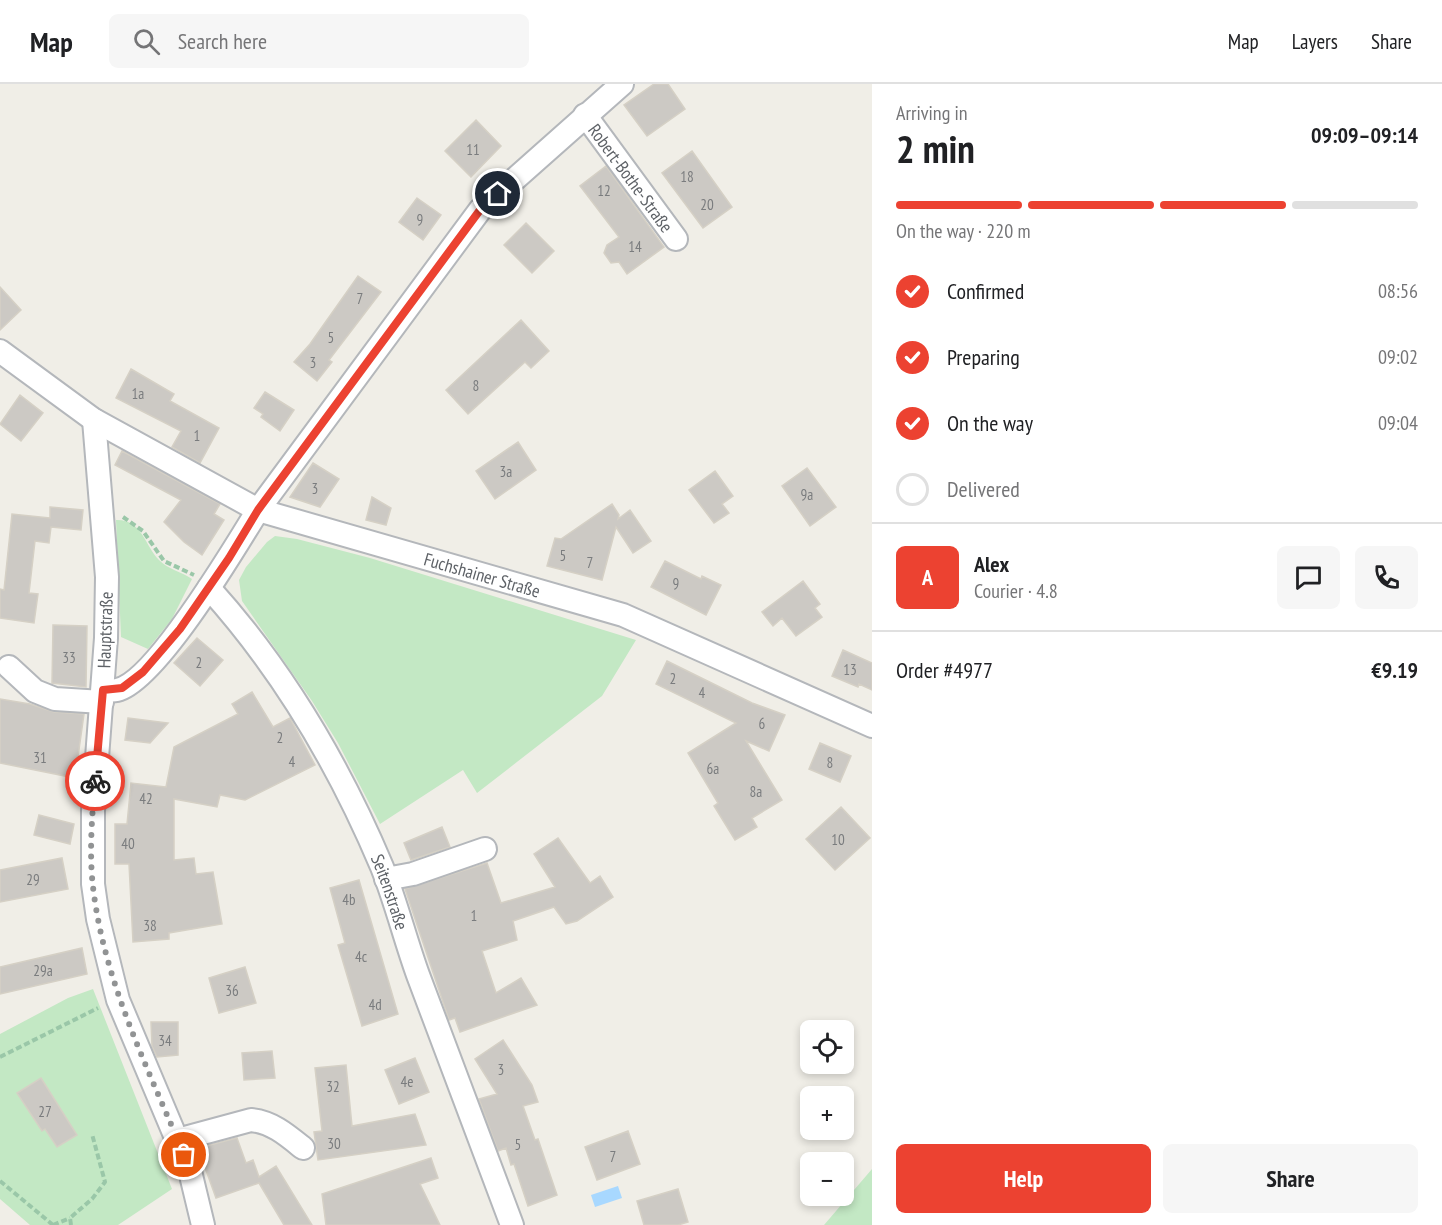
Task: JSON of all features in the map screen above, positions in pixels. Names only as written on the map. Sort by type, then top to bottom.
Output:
[{"type":"street","name":"Robert-Bothe-Straße","points":[[102,696],[122,688],[143,672],[172,639],[209,588],[258,510],[480,210],[622,84]]},
{"type":"street","name":"Robert-Bothe-Straße","points":[[585,115],[676,239]]},
{"type":"street","points":[[0,351],[94,420]]},
{"type":"street","name":"Fuchshainer Straße","points":[[94,420],[258,510],[623,615],[872,726]]},
{"type":"street","name":"Hauptstraße","points":[[94,420],[107,577],[102,696],[93,811],[93,884],[98,919],[118,1000],[190,1171],[202,1225]]},
{"type":"street","name":"Seitenstraße","points":[[209,588],[248,632],[301,706],[342,781],[386,879],[417,971],[512,1225]]},
{"type":"street","points":[[9,667],[35,691],[55,699],[102,696]]},
{"type":"street","points":[[386,879],[413,874],[485,849]]},
{"type":"street","points":[[177,1140],[251,1120],[262,1121],[281,1131],[303,1148]]},
{"type":"path","points":[[102,514],[124,517],[134,522],[147,535],[164,561],[193,574],[209,588]]},
{"type":"path","points":[[0,1057],[70,1021],[118,1000]]},
{"type":"path","points":[[0,1181],[53,1225],[70,1218],[92,1199],[105,1182],[92,1134]]},
{"type":"path","points":[[70,1218],[71,1225]]},
{"type":"green space","points":[[116,520],[132,524],[142,534],[162,563],[192,579],[172,619],[148,649],[121,637]]},
{"type":"green space","points":[[275,536],[297,539],[370,558],[636,640],[602,696],[477,793],[463,770],[380,824],[338,743],[312,701],[242,601],[239,580],[246,567]]},
{"type":"green space","points":[[93,989],[172,1189],[118,1225],[30,1225],[0,1199],[0,1034],[68,998]]},
{"type":"green space","points":[[872,1169],[872,1225],[824,1225],[840,1206],[854,1206],[854,1190]]},
{"type":"water","points":[[618,1186],[622,1198],[595,1207],[591,1195]]},
{"type":"building","points":[[654,84],[668,84],[685,109],[647,136],[624,105]]},
{"type":"building","points":[[476,120],[501,146],[471,177],[445,151]]},
{"type":"building","points":[[692,151],[732,207],[703,228],[662,173]]},
{"type":"building","points":[[606,166],[664,247],[627,274],[619,262],[611,263],[604,253],[607,245],[619,237],[580,186]]},
{"type":"building","points":[[417,198],[441,215],[423,240],[399,222]]},
{"type":"building","points":[[526,223],[554,251],[532,273],[504,245]]},
{"type":"building","points":[[358,276],[381,292],[329,360],[332,362],[317,381],[294,362],[310,344]]},
{"type":"building","points":[[0,287],[21,310],[0,330]]},
{"type":"building","points":[[521,320],[549,351],[531,368],[525,362],[468,414],[446,390]]},
{"type":"building","points":[[131,369],[174,394],[170,401],[219,428],[200,463],[172,447],[181,431],[116,398]]},
{"type":"building","points":[[265,392],[294,410],[280,431],[261,417],[263,414],[254,408]]},
{"type":"building","points":[[20,395],[43,413],[21,441],[0,424]]},
{"type":"building","points":[[518,442],[536,470],[495,499],[476,471]]},
{"type":"building","points":[[122,451],[220,504],[214,514],[224,520],[202,555],[184,542],[164,522],[181,500],[115,465]]},
{"type":"building","points":[[313,463],[339,479],[320,507],[290,497]]},
{"type":"building","points":[[807,468],[836,507],[810,526],[782,486]]},
{"type":"building","points":[[715,471],[733,496],[722,504],[729,513],[714,523],[689,490]]},
{"type":"building","points":[[372,497],[391,508],[386,525],[366,520]]},
{"type":"building","points":[[612,504],[619,515],[618,519],[630,510],[651,541],[633,553],[616,527],[602,580],[547,566],[555,538],[561,539]]},
{"type":"building","points":[[50,507],[83,510],[81,530],[51,527],[49,543],[35,541],[29,593],[38,594],[34,623],[0,618],[0,589],[4,590],[12,514],[50,518]]},
{"type":"building","points":[[665,561],[701,579],[702,576],[721,585],[706,615],[651,587]]},
{"type":"building","points":[[803,581],[820,604],[815,608],[822,617],[796,636],[782,618],[773,626],[762,612]]},
{"type":"building","points":[[53,625],[87,626],[86,687],[52,683]]},
{"type":"building","points":[[197,638],[223,660],[200,686],[174,663]]},
{"type":"building","points":[[843,650],[872,663],[872,690],[832,676]]},
{"type":"building","points":[[667,661],[752,703],[785,715],[769,751],[746,741],[782,800],[752,818],[757,827],[735,840],[714,806],[718,803],[688,753],[736,723],[656,684]]},
{"type":"building","points":[[252,692],[273,727],[290,718],[315,765],[245,800],[220,795],[217,807],[174,799],[174,860],[194,858],[196,874],[213,872],[222,924],[169,933],[169,939],[133,942],[129,864],[115,864],[115,824],[127,824],[131,783],[166,787],[174,747],[238,714],[232,704]]},
{"type":"building","points":[[0,699],[30,704],[54,712],[84,714],[75,778],[0,763]]},
{"type":"building","points":[[128,718],[168,723],[150,743],[125,740]]},
{"type":"building","points":[[820,743],[851,756],[840,782],[809,769]]},
{"type":"building","points":[[841,807],[870,838],[835,870],[806,839]]},
{"type":"building","points":[[39,815],[74,824],[70,844],[34,835]]},
{"type":"building","points":[[442,827],[450,847],[411,860],[404,843]]},
{"type":"building","points":[[558,838],[590,883],[600,876],[613,897],[577,921],[566,924],[554,907],[513,921],[517,940],[482,951],[496,993],[521,978],[537,1005],[460,1032],[455,1018],[449,1020],[405,889],[487,863],[501,903],[555,887],[534,854]]},
{"type":"building","points":[[62,858],[68,889],[0,902],[0,870]]},
{"type":"building","points":[[359,880],[398,1014],[362,1026],[338,945],[345,943],[330,888]]},
{"type":"building","points":[[82,948],[87,974],[0,994],[0,967]]},
{"type":"building","points":[[245,967],[256,1003],[219,1013],[209,978]]},
{"type":"building","points":[[151,1022],[178,1022],[178,1055],[157,1057],[152,1046]]},
{"type":"building","points":[[503,1040],[532,1085],[538,1102],[523,1106],[535,1140],[538,1139],[557,1195],[528,1206],[514,1164],[511,1165],[506,1148],[498,1151],[479,1099],[497,1094],[475,1059]]},
{"type":"building","points":[[272,1051],[275,1078],[244,1080],[242,1053]]},
{"type":"building","points":[[415,1058],[429,1092],[399,1104],[385,1070]]},
{"type":"building","points":[[346,1065],[352,1126],[415,1114],[426,1145],[318,1160],[314,1132],[322,1131],[315,1068]]},
{"type":"building","points":[[41,1078],[77,1135],[57,1147],[45,1129],[42,1131],[17,1093]]},
{"type":"building","points":[[628,1131],[640,1164],[597,1180],[585,1147]]},
{"type":"building","points":[[237,1138],[246,1163],[253,1160],[259,1177],[276,1166],[312,1225],[284,1225],[259,1183],[216,1198],[198,1148]]},
{"type":"building","points":[[431,1158],[438,1178],[420,1184],[440,1225],[326,1225],[322,1194]]},
{"type":"building","points":[[678,1189],[688,1222],[678,1225],[644,1225],[637,1201]]},
{"type":"way so far","points":[[95,781],[93,884],[98,919],[118,1000],[184,1155]]},
{"type":"route","points":[[95,781],[103,690],[122,688],[158,657],[209,588],[258,510],[480,210],[498,194]]}]
